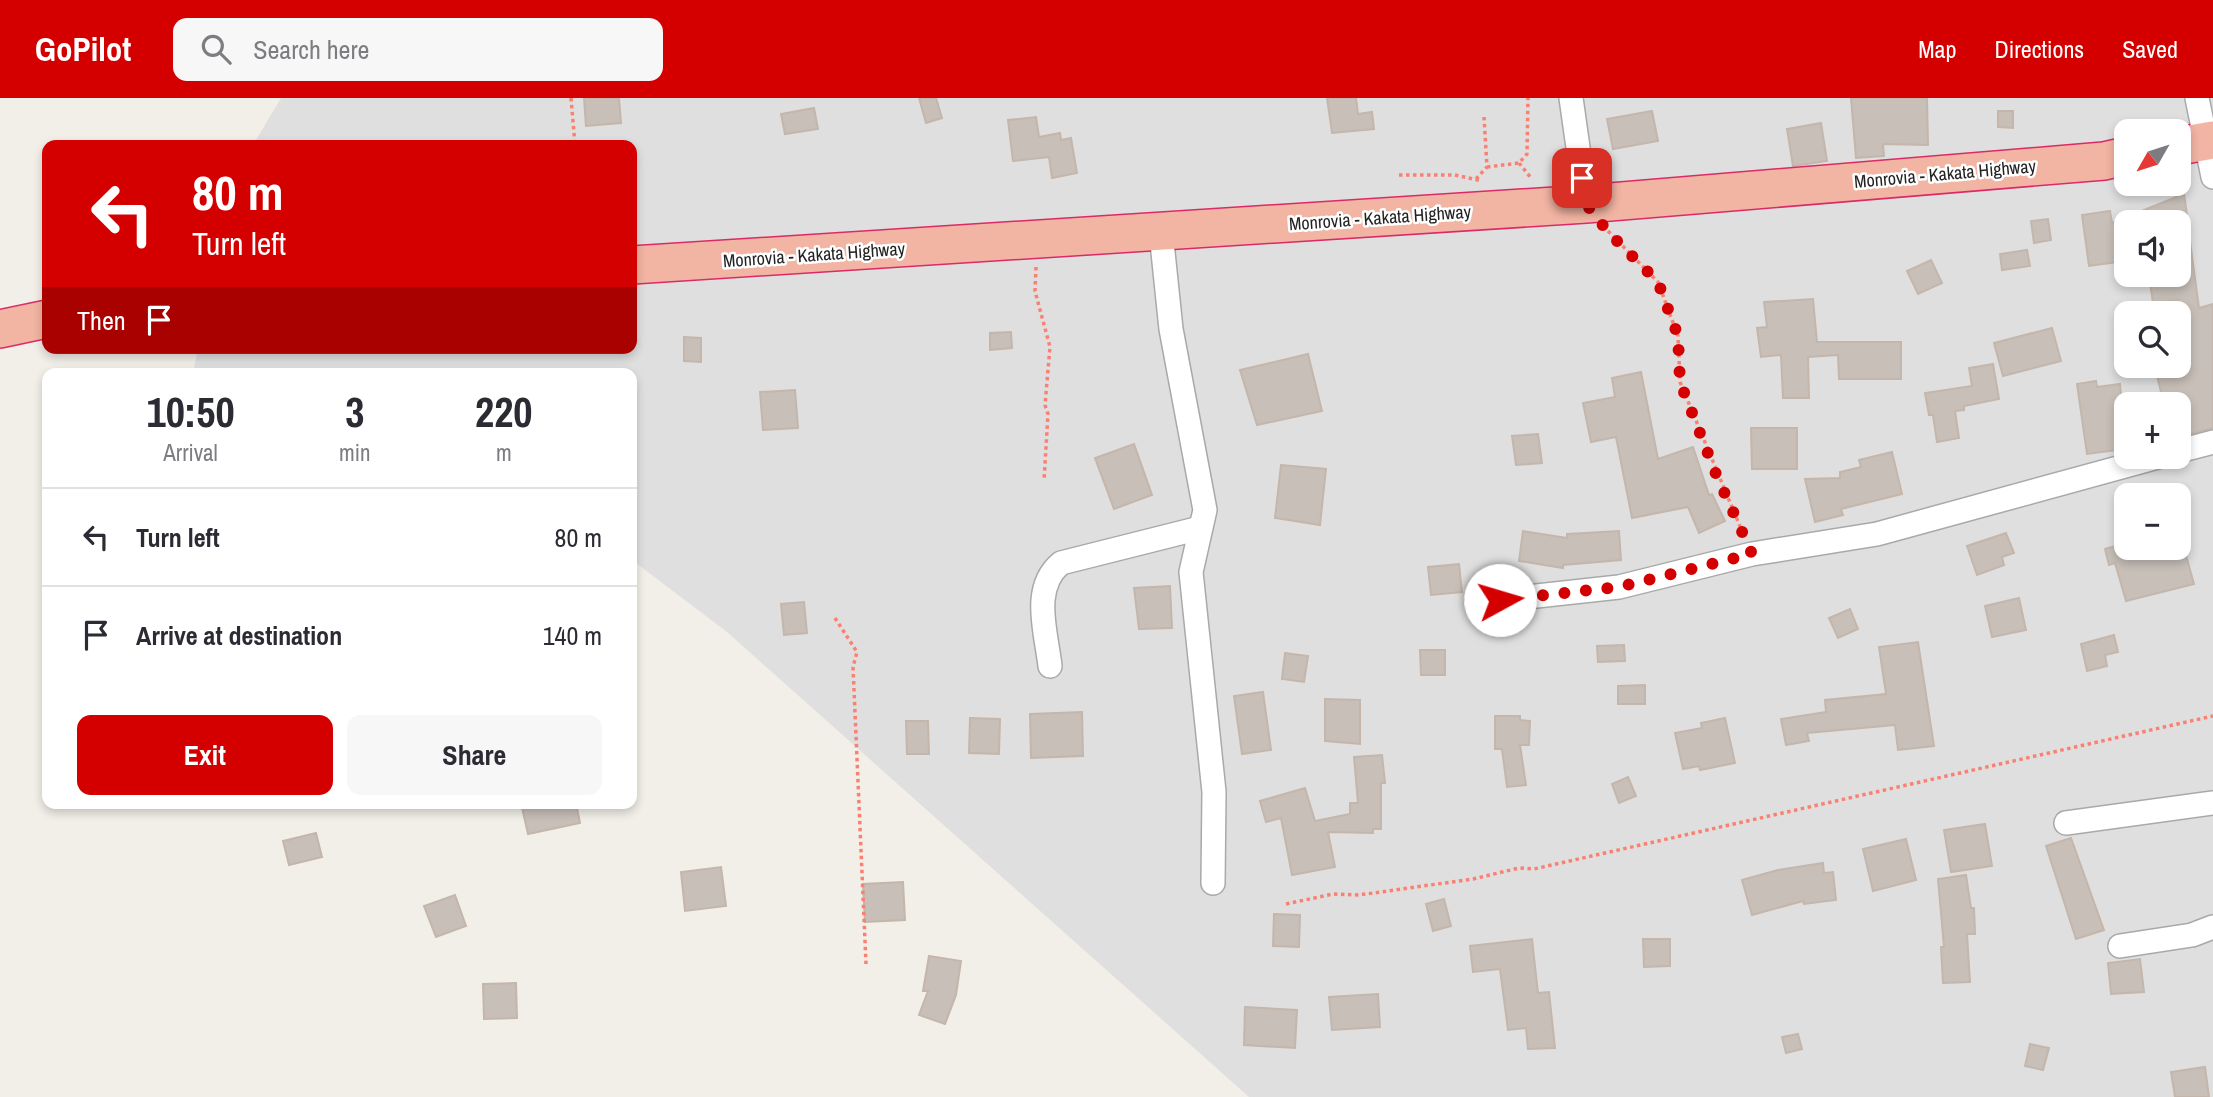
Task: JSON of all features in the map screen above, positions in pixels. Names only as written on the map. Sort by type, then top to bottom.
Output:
[{"type":"highway","name":"Monrovia - Kakata Highway","points":[[637,265],[1586,204],[2114,159]]},
{"type":"highway","points":[[0,329],[42,320]]},
{"type":"street","points":[[1571,98],[1586,204]]},
{"type":"street","points":[[2197,98],[2199,142],[2213,177]]},
{"type":"street","points":[[1161,233],[1171,328],[1205,510],[1191,572],[1214,792],[1213,883]]},
{"type":"street","points":[[2191,448],[2213,442]]},
{"type":"street","points":[[1500,600],[1619,587],[1752,554],[1877,534],[2114,469]]},
{"type":"street","points":[[1050,666],[1042,592],[1050,572],[1061,563],[1200,528]]},
{"type":"street","points":[[2066,823],[2213,803]]},
{"type":"street","points":[[2120,946],[2192,935],[2213,927]]},
{"type":"path","points":[[571,98],[575,140]]},
{"type":"path","points":[[1476,178],[1488,167],[1519,163],[1527,154],[1528,98]]},
{"type":"path","points":[[1484,117],[1488,167]]},
{"type":"path","points":[[1399,175],[1455,175],[1476,178],[1493,184],[1499,210]]},
{"type":"path","points":[[1586,204],[1609,233],[1658,282],[1678,336],[1680,382],[1716,474],[1752,554]]},
{"type":"path","points":[[1038,241],[1035,290],[1050,347],[1045,405],[1048,414],[1044,481]]},
{"type":"path","points":[[835,618],[857,652],[853,667],[866,964]]},
{"type":"path","points":[[1286,904],[1333,894],[1359,895],[1473,879],[1519,868],[1534,869],[2213,716]]},
{"type":"shaded area","points":[[281,98],[2213,98],[2213,1097],[1249,1097],[727,632],[637,564],[637,368],[194,368],[197,354],[637,354],[637,140],[256,140]]},
{"type":"building","points":[[584,98],[619,98],[621,123],[586,126]]},
{"type":"building","points":[[919,98],[936,98],[942,118],[926,123]]},
{"type":"building","points":[[1327,98],[1356,98],[1358,114],[1372,112],[1374,129],[1332,133]]},
{"type":"building","points":[[1851,98],[1927,98],[1928,145],[1883,144],[1884,156],[1856,158]]},
{"type":"building","points":[[814,108],[818,129],[785,134],[781,114]]},
{"type":"building","points":[[1652,111],[1658,141],[1613,149],[1607,119]]},
{"type":"building","points":[[1998,111],[2013,111],[2013,128],[1998,127]]},
{"type":"building","points":[[1036,117],[1039,137],[1060,133],[1061,140],[1071,138],[1077,173],[1052,178],[1049,157],[1013,161],[1008,120]]},
{"type":"building","points":[[1821,123],[1827,161],[1793,166],[1787,129]]},
{"type":"building","points":[[2179,196],[2184,196],[2186,210],[2144,210]]},
{"type":"building","points":[[2110,211],[2112,223],[2114,222],[2114,263],[2089,266],[2082,215]]},
{"type":"building","points":[[2048,219],[2051,240],[2034,243],[2031,221]]},
{"type":"building","points":[[2191,249],[2199,308],[2213,304],[2213,428],[2191,434],[2191,392],[2161,392],[2158,378],[2191,378],[2191,301],[2153,301],[2151,287],[2191,287]]},
{"type":"building","points":[[2027,250],[2030,266],[2002,270],[2000,254]]},
{"type":"building","points":[[1931,260],[1942,283],[1918,294],[1907,271]]},
{"type":"building","points":[[1813,299],[1817,342],[1901,342],[1901,379],[1839,379],[1838,355],[1808,357],[1809,398],[1783,398],[1781,355],[1761,357],[1757,328],[1767,327],[1764,302]]},
{"type":"building","points":[[2052,328],[2061,361],[2003,376],[1994,343]]},
{"type":"building","points":[[1011,332],[1012,348],[990,350],[990,333]]},
{"type":"building","points":[[684,337],[701,338],[701,362],[684,361]]},
{"type":"building","points":[[1308,354],[1322,411],[1257,425],[1240,370]]},
{"type":"building","points":[[1993,364],[1999,399],[1964,406],[1964,410],[1955,411],[1959,438],[1937,442],[1933,415],[1929,415],[1925,393],[1972,386],[1969,368]]},
{"type":"building","points":[[1641,372],[1658,459],[1693,447],[1709,495],[1712,494],[1725,521],[1699,533],[1688,507],[1632,518],[1616,437],[1591,442],[1583,403],[1615,397],[1612,378]]},
{"type":"building","points":[[2096,381],[2097,387],[2120,384],[2121,392],[2114,392],[2114,451],[2087,454],[2077,384]]},
{"type":"building","points":[[795,390],[798,428],[763,430],[760,392]]},
{"type":"building","points":[[1751,428],[1797,428],[1797,469],[1752,469]]},
{"type":"building","points":[[1538,434],[1542,463],[1516,465],[1512,436]]},
{"type":"building","points":[[1134,444],[1152,495],[1114,509],[1095,458]]},
{"type":"building","points":[[1892,452],[1902,494],[1841,509],[1843,515],[1815,522],[1805,479],[1840,478],[1840,472],[1861,467],[1859,460]]},
{"type":"building","points":[[1281,465],[1326,469],[1320,525],[1275,518]]},
{"type":"building","points":[[1523,531],[1567,538],[1567,534],[1619,531],[1621,560],[1563,565],[1563,568],[1519,561]]},
{"type":"building","points":[[2006,533],[2014,553],[2002,557],[2004,565],[1977,575],[1967,546]]},
{"type":"building","points":[[2114,546],[2114,560],[2187,560],[2194,584],[2126,601],[2115,563],[2109,565],[2105,549]]},
{"type":"building","points":[[1459,564],[1462,592],[1431,595],[1428,567]]},
{"type":"building","points":[[1170,586],[1172,628],[1139,629],[1134,588]]},
{"type":"building","points":[[2019,598],[2026,630],[1992,637],[1985,606]]},
{"type":"building","points":[[804,602],[807,633],[784,635],[781,604]]},
{"type":"building","points":[[1850,609],[1858,629],[1838,638],[1829,618]]},
{"type":"building","points":[[2114,635],[2118,652],[2105,655],[2107,666],[2087,671],[2081,644]]},
{"type":"building","points":[[1918,642],[1934,746],[1898,750],[1895,725],[1807,733],[1809,741],[1786,745],[1781,719],[1826,712],[1825,700],[1886,694],[1879,647]]},
{"type":"building","points":[[1624,645],[1625,661],[1598,662],[1597,646]]},
{"type":"building","points":[[1420,650],[1445,650],[1445,675],[1421,675]]},
{"type":"building","points":[[1285,653],[1308,656],[1304,682],[1282,679]]},
{"type":"building","points":[[1645,685],[1645,704],[1618,704],[1618,686]]},
{"type":"building","points":[[1263,692],[1271,750],[1242,754],[1234,696]]},
{"type":"building","points":[[1325,699],[1360,700],[1360,744],[1325,741]]},
{"type":"building","points":[[1082,712],[1083,756],[1031,758],[1030,714]]},
{"type":"building","points":[[1495,716],[1520,716],[1520,720],[1530,721],[1529,745],[1520,745],[1526,785],[1507,787],[1502,749],[1495,749]]},
{"type":"building","points":[[970,718],[1000,719],[999,754],[969,753]]},
{"type":"building","points":[[1725,718],[1735,763],[1700,770],[1699,766],[1683,769],[1675,733],[1702,728],[1701,723]]},
{"type":"building","points":[[906,721],[928,721],[929,754],[907,754]]},
{"type":"building","points":[[1382,755],[1385,783],[1381,783],[1381,829],[1373,829],[1373,833],[1328,832],[1335,867],[1292,875],[1281,818],[1266,822],[1260,801],[1305,788],[1315,821],[1350,814],[1350,803],[1358,803],[1354,757]]},
{"type":"building","points":[[1628,777],[1636,796],[1619,803],[1612,784]]},
{"type":"building","points":[[522,809],[577,809],[580,823],[528,834]]},
{"type":"building","points":[[1985,824],[1992,866],[1951,872],[1944,830]]},
{"type":"building","points":[[316,833],[322,857],[289,865],[283,841]]},
{"type":"building","points":[[2071,838],[2104,930],[2076,939],[2046,846]]},
{"type":"building","points":[[1906,839],[1916,880],[1873,891],[1863,849]]},
{"type":"building","points":[[1823,863],[1824,873],[1833,872],[1836,900],[1804,904],[1803,901],[1752,915],[1742,880],[1778,870]]},
{"type":"building","points":[[721,867],[726,906],[685,911],[681,872]]},
{"type":"building","points":[[1966,875],[1971,908],[1974,908],[1975,934],[1967,934],[1970,982],[1943,983],[1941,947],[1944,947],[1938,879]]},
{"type":"building","points":[[903,882],[905,920],[865,922],[863,884]]},
{"type":"building","points":[[455,895],[466,926],[436,937],[424,906]]},
{"type":"building","points":[[1444,899],[1451,926],[1433,931],[1426,904]]},
{"type":"building","points":[[1274,914],[1300,915],[1299,947],[1273,946]]},
{"type":"building","points":[[1532,939],[1538,993],[1549,992],[1555,1048],[1528,1049],[1526,1028],[1508,1030],[1500,969],[1473,972],[1470,946]]},
{"type":"building","points":[[1643,939],[1670,939],[1670,966],[1644,967]]},
{"type":"building","points":[[929,956],[961,961],[956,995],[945,1024],[919,1015],[928,991],[923,991]]},
{"type":"building","points":[[2140,959],[2144,992],[2111,994],[2108,963]]},
{"type":"building","points":[[516,983],[517,1018],[484,1019],[483,984]]},
{"type":"building","points":[[1378,994],[1380,1027],[1332,1030],[1329,997]]},
{"type":"building","points":[[1245,1007],[1297,1010],[1295,1048],[1244,1045]]},
{"type":"building","points":[[1798,1034],[1802,1049],[1786,1053],[1782,1037]]},
{"type":"building","points":[[2030,1044],[2049,1048],[2043,1070],[2025,1066]]},
{"type":"building","points":[[2205,1067],[2209,1097],[2175,1097],[2171,1072]]},
{"type":"route","points":[[1500,600],[1619,587],[1752,554],[1716,474],[1680,382],[1678,336],[1658,282],[1609,233],[1586,204],[1582,178]]}]
